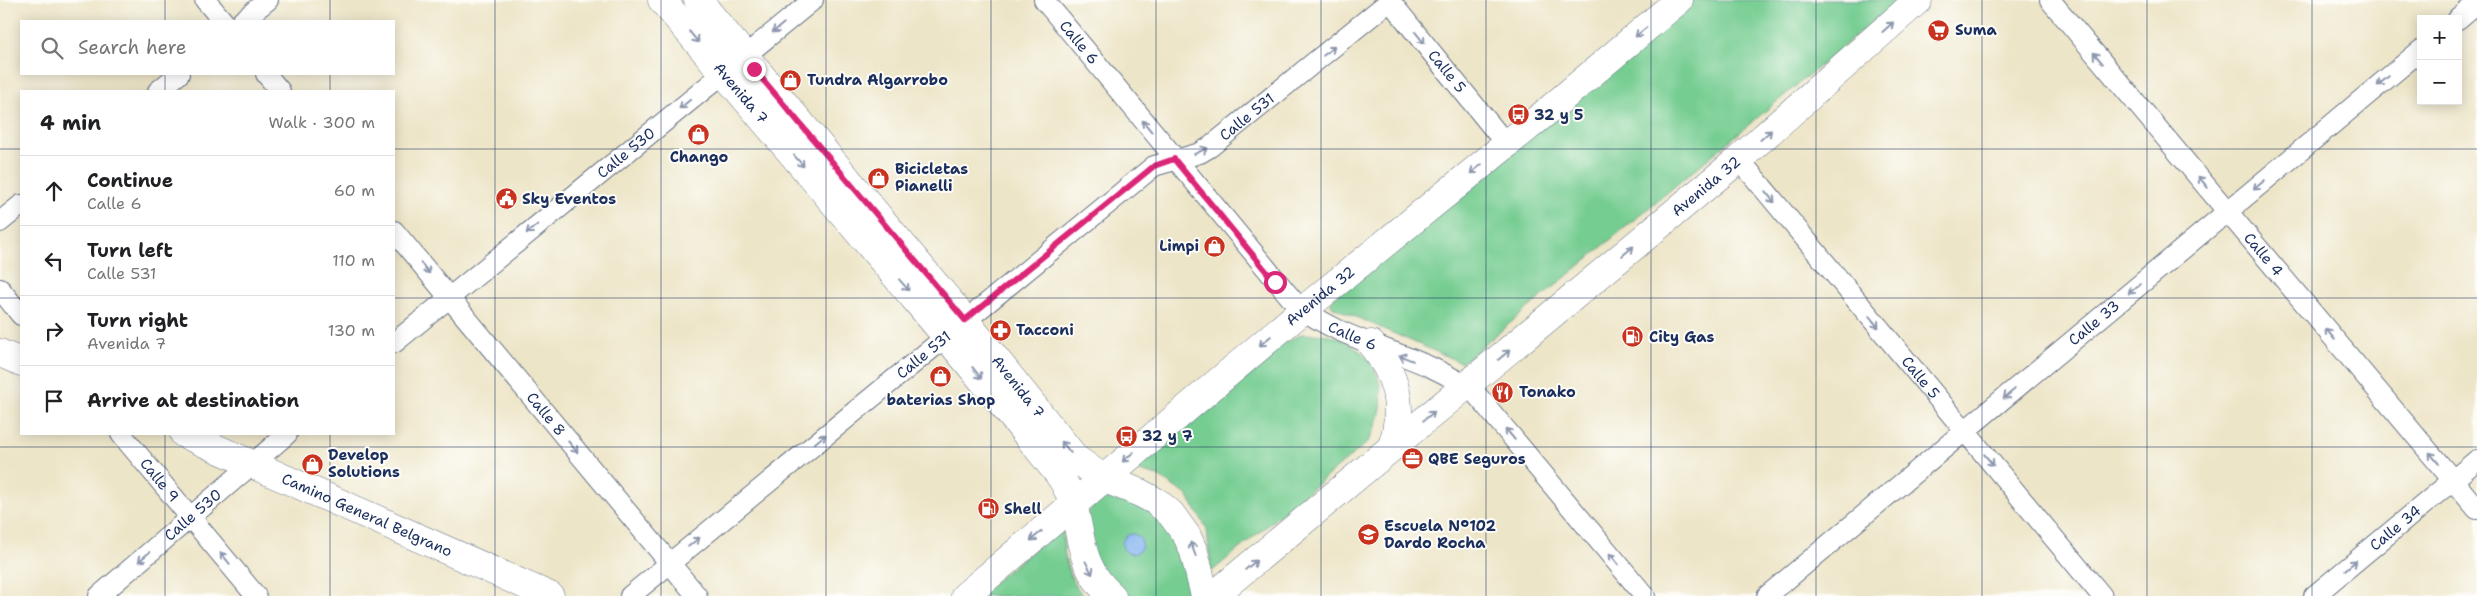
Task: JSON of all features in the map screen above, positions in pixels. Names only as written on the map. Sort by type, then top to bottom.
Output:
[{"type":"main road","name":"Avenida 7","points":[[662,0],[723,73],[1076,459],[1103,478],[1140,492],[1172,514],[1187,536],[1194,552],[1204,596]]},
{"type":"main road","name":"Avenida 7","points":[[698,0],[744,56],[955,328],[1058,473],[1073,504],[1086,563],[1095,579],[1112,596]]},
{"type":"main road","name":"Avenida 32","points":[[965,596],[1303,310],[1679,0]]},
{"type":"main road","name":"Avenida 32","points":[[1213,596],[1739,159],[1918,0]]},
{"type":"main road","points":[[1371,344],[1389,368],[1398,396],[1398,422],[1392,447]]},
{"type":"main road","points":[[0,353],[20,362]]},
{"type":"main road","name":"Camino General Belgrano","points":[[186,435],[550,596]]},
{"type":"street","points":[[205,0],[222,20]]},
{"type":"street","points":[[243,20],[268,0]]},
{"type":"street","name":"Calle 530","points":[[395,342],[813,0]]},
{"type":"street","name":"Calle 6","points":[[1044,0],[1275,282],[1303,310],[1322,322],[1439,372],[1466,386],[1481,399],[1645,596]]},
{"type":"street","name":"Calle 531","points":[[630,596],[1154,166],[1200,153],[1210,147],[1390,0]]},
{"type":"street","name":"Calle 5","points":[[1390,0],[1506,144]]},
{"type":"street","name":"Calle 4","points":[[2050,0],[2477,509]]},
{"type":"street","points":[[2462,16],[2477,3]]},
{"type":"street","name":"Calle 33","points":[[1768,596],[2417,53]]},
{"type":"street","points":[[159,90],[178,75]]},
{"type":"street","points":[[267,75],[279,90]]},
{"type":"street","name":"Calle 5","points":[[1739,159],[2102,596]]},
{"type":"street","points":[[0,222],[20,206]]},
{"type":"street","name":"Calle 8","points":[[395,232],[697,596]]},
{"type":"street","points":[[0,289],[20,314]]},
{"type":"street","name":"Calle 9","points":[[122,435],[256,596]]},
{"type":"street","name":"Calle 530","points":[[99,596],[286,435]]},
{"type":"street","name":"Calle 34","points":[[2314,596],[2477,460]]},
{"type":"green space","points":[[1693,0],[1899,0],[1462,363],[1333,307],[1330,301]]},
{"type":"green space","points":[[1302,334],[1333,336],[1350,344],[1363,354],[1373,366],[1379,380],[1381,395],[1376,427],[1367,443],[1211,572],[1207,529],[1187,495],[1158,476],[1132,469],[1283,343]]},
{"type":"green space","points":[[1108,493],[1126,496],[1164,522],[1189,564],[1188,590],[1182,596],[1124,596],[1086,549],[1088,512]]},
{"type":"green space","points":[[1063,524],[1066,563],[1073,580],[1084,596],[978,596]]},
{"type":"water","points":[[1132,534],[1139,537],[1142,544],[1139,551],[1132,554],[1125,551],[1122,544],[1125,537]]},
{"type":"place","name":"Suma","points":[[1939,30]]},
{"type":"place","name":"Tundra Algarrobo","points":[[791,80]]},
{"type":"place","name":"32 y 5","points":[[1518,115]]},
{"type":"place","name":"Chango","points":[[699,134]]},
{"type":"place","name":"Bicicletas Pianelli","points":[[879,178]]},
{"type":"place","name":"Sky Eventos","points":[[506,199]]},
{"type":"place","name":"Limpi","points":[[1215,246]]},
{"type":"place","name":"Tacconi","points":[[1000,330]]},
{"type":"place","name":"City Gas","points":[[1633,337]]},
{"type":"place","name":"baterias Shop","points":[[941,377]]},
{"type":"place","name":"Tonako","points":[[1503,392]]},
{"type":"place","name":"32 y 7","points":[[1126,436]]},
{"type":"place","name":"QBE Seguros","points":[[1412,459]]},
{"type":"place","name":"Develop Solutions","points":[[312,464]]},
{"type":"place","name":"Shell","points":[[988,509]]},
{"type":"place","name":"Escuela N°102 Dardo Rocha","points":[[1368,535]]},
{"type":"route","points":[[754,69],[965,320],[1154,166],[1174,159],[1275,282]]}]
